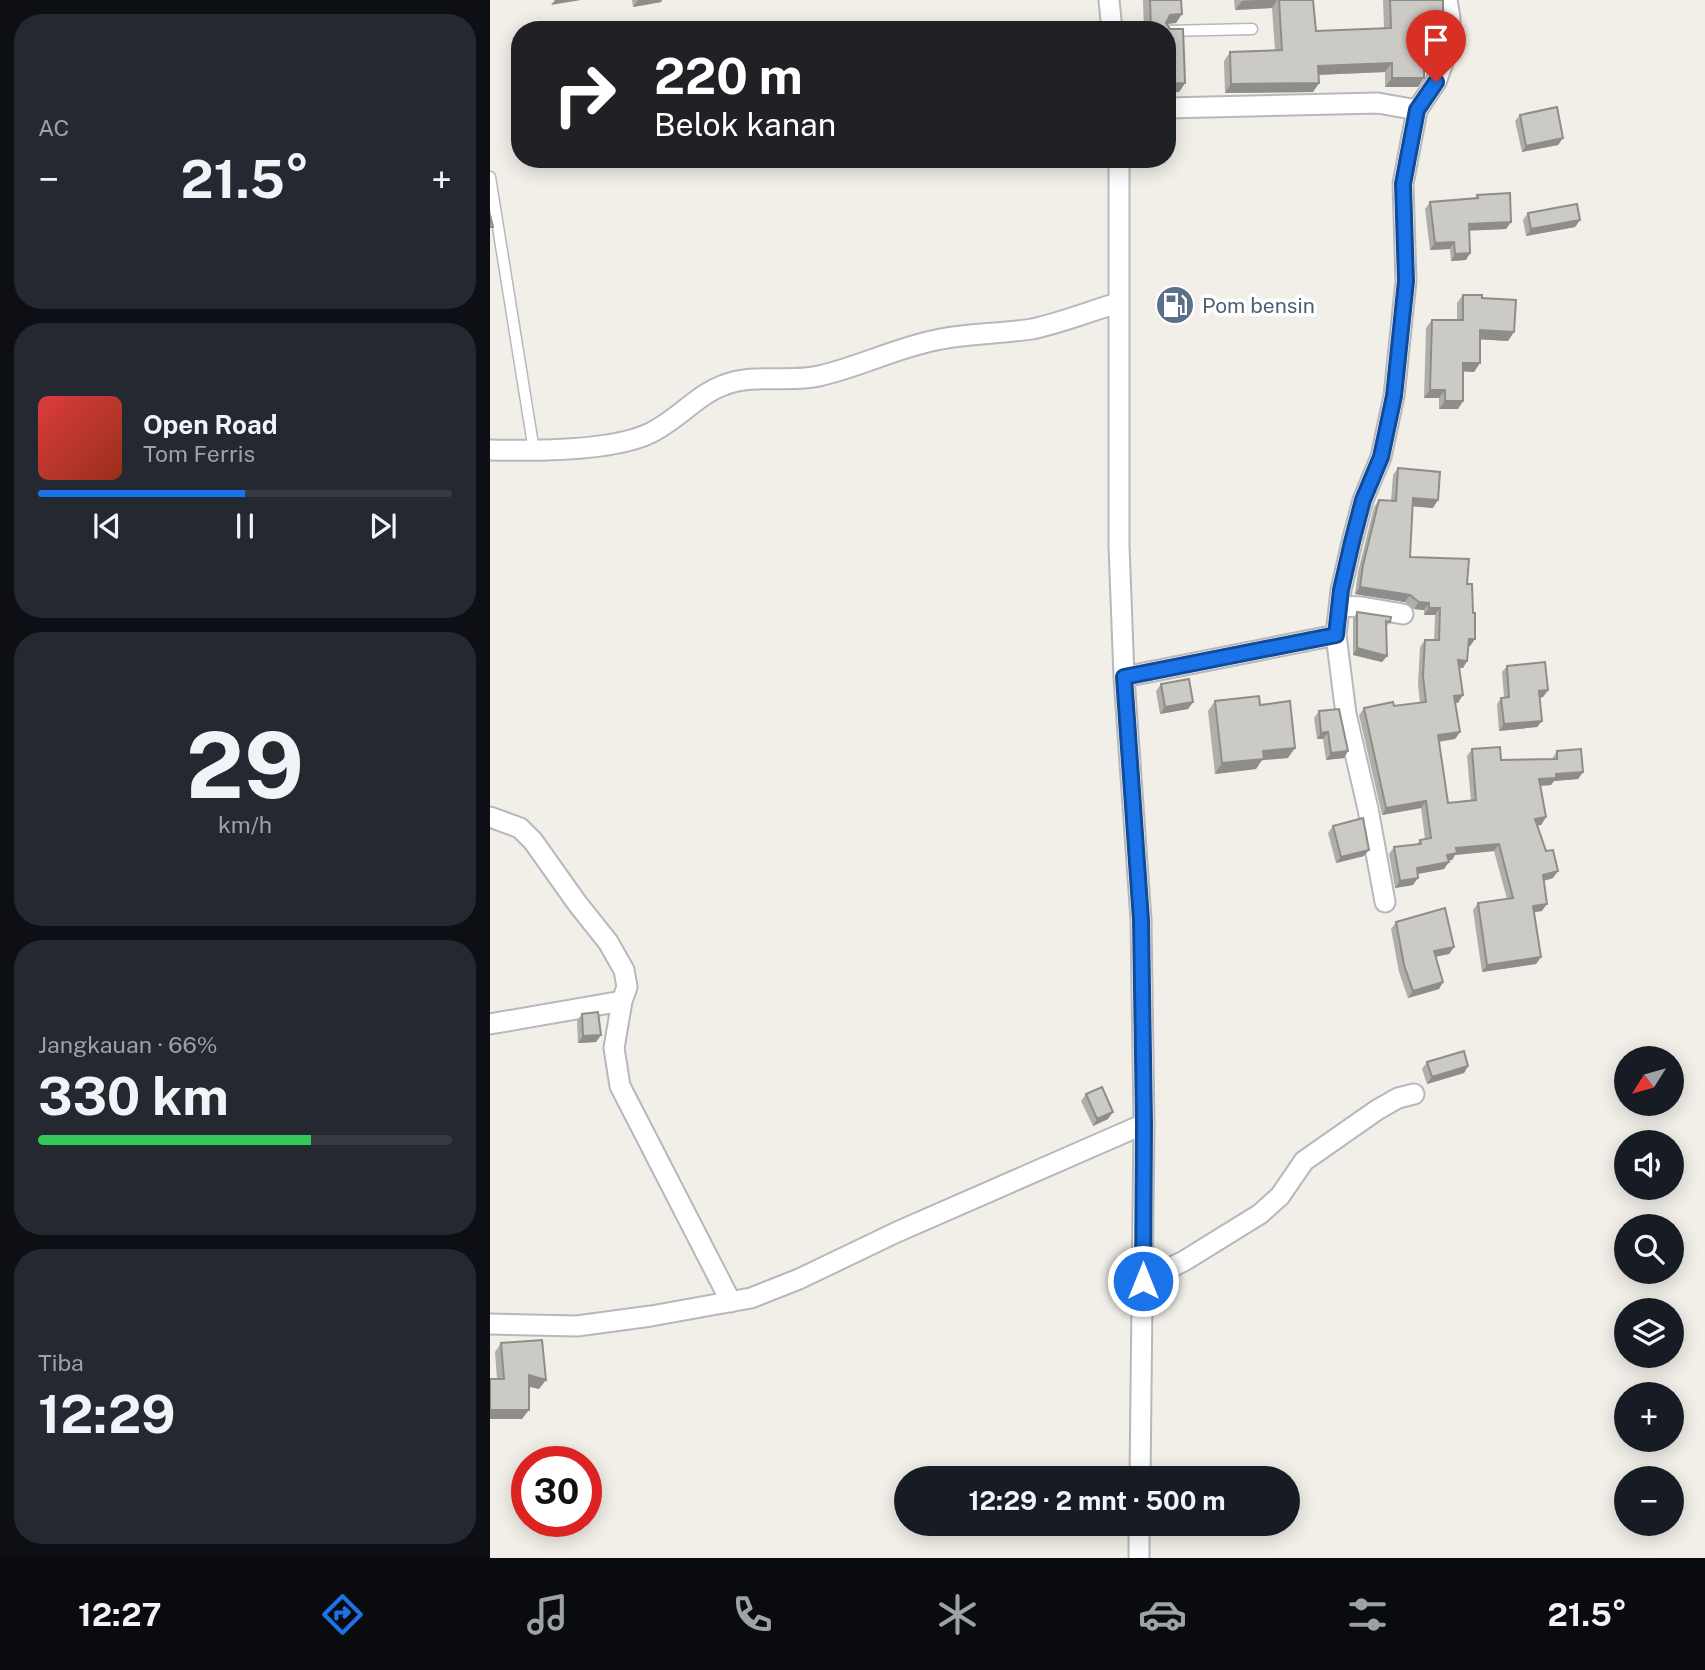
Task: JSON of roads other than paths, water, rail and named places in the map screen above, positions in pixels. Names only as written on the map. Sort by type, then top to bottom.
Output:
[{"type":"street","points":[[1109,0],[1111,21]]},
{"type":"street","points":[[1385,902],[1368,809],[1346,714],[1336,635],[1341,590],[1363,500],[1381,457],[1394,396],[1406,281],[1403,184],[1417,110],[1436,82],[1449,46],[1450,18],[1447,0]]},
{"type":"street","points":[[1176,107],[1378,103],[1417,110]]},
{"type":"street","points":[[1119,168],[1119,546],[1124,677],[1141,920],[1144,1124],[1140,1466]]},
{"type":"street","points":[[490,450],[534,451],[607,444],[647,435],[724,385],[755,379],[817,376],[938,339],[1033,328],[1118,303]]},
{"type":"street","points":[[1340,606],[1403,614]]},
{"type":"street","points":[[1124,677],[1336,635]]},
{"type":"street","points":[[490,817],[520,828],[533,841],[608,942],[624,970],[627,986],[614,1048],[620,1086],[731,1302]]},
{"type":"street","points":[[490,1024],[622,1001]]},
{"type":"street","points":[[1143,1281],[1184,1261],[1260,1214],[1280,1196],[1304,1161],[1377,1110],[1398,1098],[1414,1094]]},
{"type":"street","points":[[490,1324],[577,1326],[751,1298],[1144,1124]]},
{"type":"street","points":[[1139,1536],[1139,1558]]},
{"type":"lane","points":[[1176,31],[1252,29]]},
{"type":"lane","points":[[490,177],[534,451]]},
{"type":"place","name":"Pom bensin","points":[[1175,305]]}]
